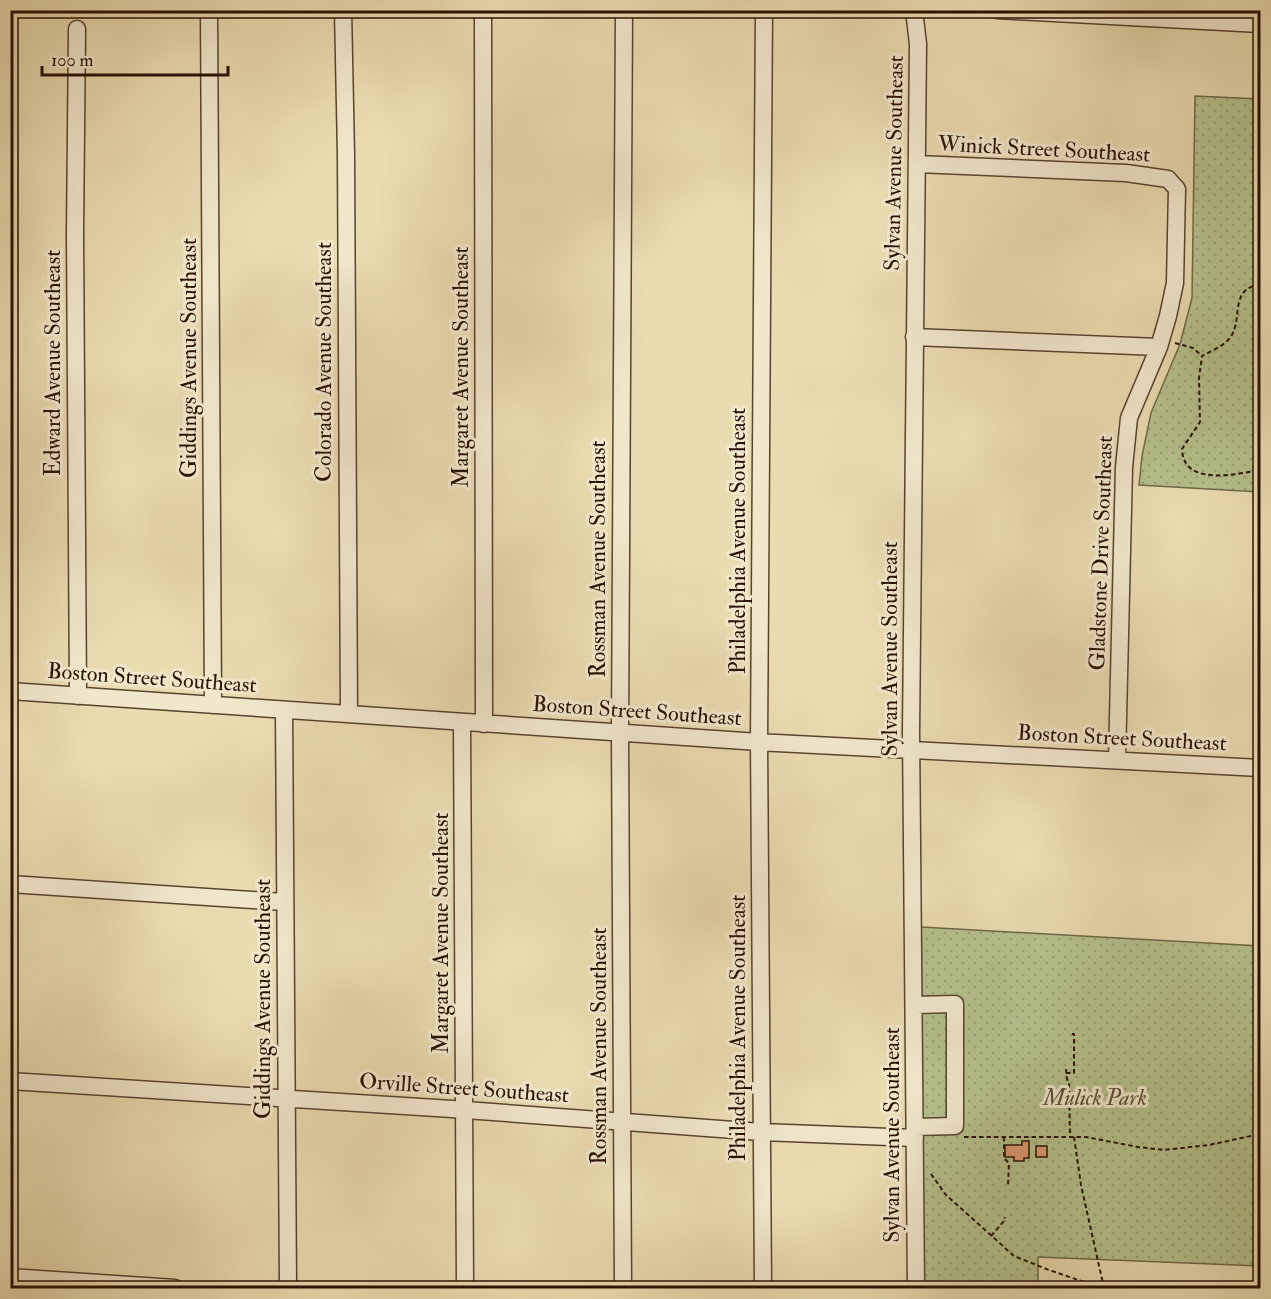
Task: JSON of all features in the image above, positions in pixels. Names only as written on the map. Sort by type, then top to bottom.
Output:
[{"type":"street","name":"Giddings Avenue Southeast","points":[[209,10],[213,705]]},
{"type":"street","name":"Colorado Avenue Southeast","points":[[343,10],[349,714]]},
{"type":"street","name":"Margaret Avenue Southeast","points":[[483,10],[484,724]]},
{"type":"street","name":"Rossman Avenue Southeast","points":[[623,1288],[620,733],[624,10]]},
{"type":"street","name":"Philadelphia Avenue Southeast","points":[[763,1288],[759,741],[764,10]]},
{"type":"street","name":"Sylvan Avenue Southeast","points":[[914,10],[918,44],[911,749],[916,1288]]},
{"type":"street","points":[[997,10],[1178,16],[1260,24]]},
{"type":"street","name":"Edward Avenue Southeast","points":[[77,29],[75,233],[78,696]]},
{"type":"street","name":"Winick Street Southeast","points":[[917,164],[1126,173],[1168,179]]},
{"type":"street","name":"Gladstone Drive Southeast","points":[[1116,760],[1124,467],[1130,418],[1160,343],[1175,283],[1177,190],[1168,179]]},
{"type":"street","points":[[915,337],[1160,343]]},
{"type":"street","name":"Boston Street Southeast","points":[[10,691],[620,733],[1260,768]]},
{"type":"street","name":"Giddings Avenue Southeast","points":[[284,710],[288,1288]]},
{"type":"street","name":"Margaret Avenue Southeast","points":[[462,722],[465,1288]]},
{"type":"street","points":[[10,884],[284,902]]},
{"type":"street","name":"Orville Street Southeast","points":[[10,1081],[622,1120],[761,1132],[915,1132],[956,1126],[955,1004],[914,1005]]},
{"type":"street","points":[[10,1277],[175,1288]]},
{"type":"path","points":[[1260,284],[1249,287],[1241,297],[1234,331],[1230,338],[1202,356],[1199,378],[1200,422],[1182,449],[1184,460],[1193,470],[1212,475],[1260,470]]},
{"type":"path","points":[[1160,343],[1187,346],[1202,356]]},
{"type":"path","points":[[1070,1137],[1069,1083],[1066,1071],[1074,1073],[1074,1034],[1072,1034]]},
{"type":"path","points":[[963,1137],[1074,1137],[1102,1139],[1164,1150],[1209,1146],[1260,1134]]},
{"type":"path","points":[[1004,1137],[1004,1158],[1009,1163],[1008,1185]]},
{"type":"path","points":[[1074,1137],[1081,1185],[1104,1288]]},
{"type":"path","points":[[931,1174],[946,1196],[1014,1256],[1098,1288]]},
{"type":"path","points":[[991,1236],[1005,1217]]},
{"type":"green space","points":[[1195,96],[1260,99],[1260,492],[1139,485],[1142,456],[1151,413],[1180,344],[1192,298]]},
{"type":"green space","name":"Mulick Park","points":[[921,927],[1260,946],[1260,1266],[1038,1257],[1038,1288],[920,1288],[915,1156]]},
{"type":"building","points":[[1022,1141],[1029,1141],[1029,1158],[1024,1158],[1024,1161],[1014,1161],[1014,1157],[1005,1157],[1005,1145],[1022,1145]]},
{"type":"building","points":[[1036,1146],[1047,1146],[1047,1157],[1036,1157]]}]
